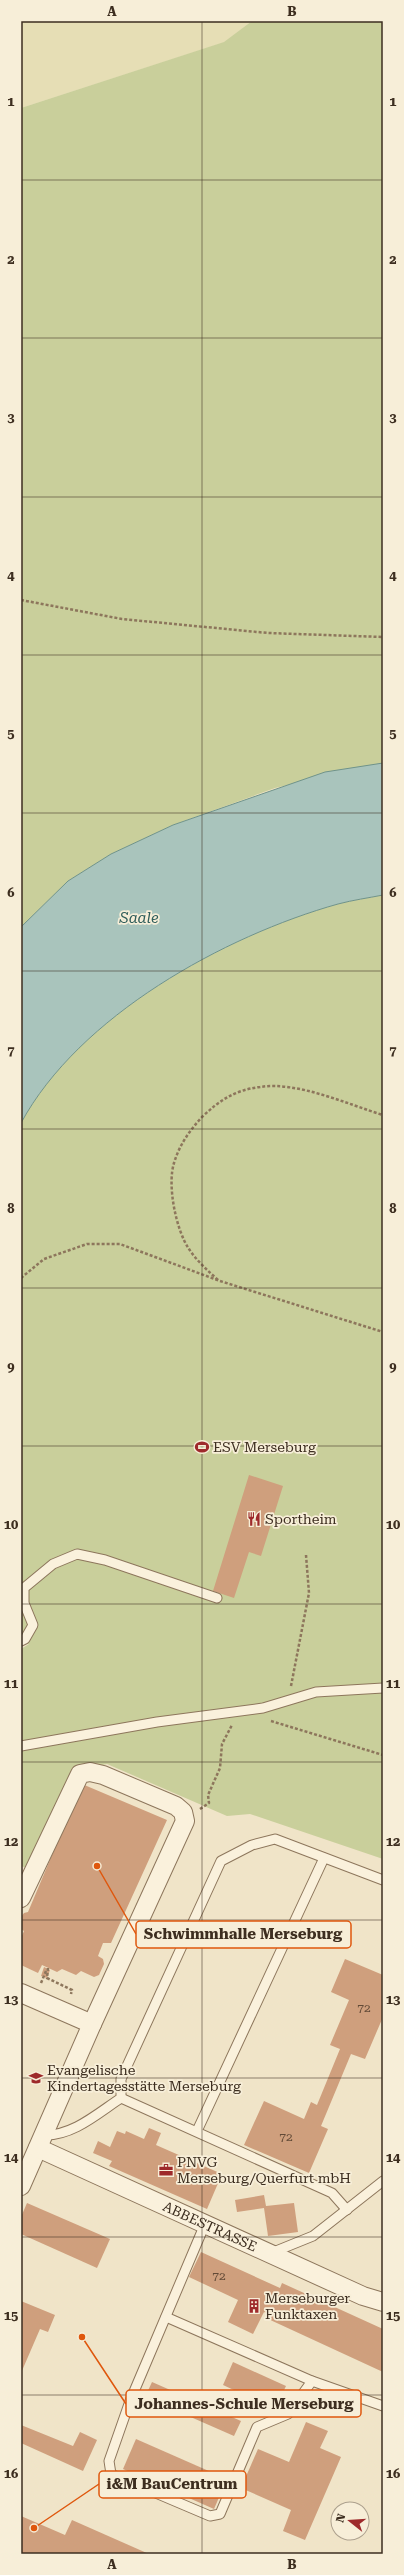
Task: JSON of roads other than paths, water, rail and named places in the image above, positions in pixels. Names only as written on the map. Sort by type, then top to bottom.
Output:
[{"type":"street","points":[[21,1898],[80,1774],[90,1772],[103,1775],[176,1806],[184,1816],[185,1821],[92,2024],[21,2186]]},
{"type":"street","points":[[21,1992],[92,2024]]},
{"type":"street","name":"ABBESTRASSE","points":[[41,2141],[205,2224],[363,2296],[383,2302]]},
{"type":"lane","points":[[21,1641],[26,1639],[33,1624],[24,1603],[24,1588],[53,1564],[77,1554],[105,1560],[217,1598]]},
{"type":"lane","points":[[21,1746],[157,1722],[263,1708],[316,1692],[383,1688]]},
{"type":"lane","points":[[121,2098],[121,2079],[221,1861],[252,1845],[275,1839],[383,1880]]},
{"type":"lane","points":[[197,2131],[324,1858]]},
{"type":"lane","points":[[121,2098],[332,2193],[348,2210]]},
{"type":"lane","points":[[41,2141],[78,2126],[121,2098]]},
{"type":"lane","points":[[270,2254],[313,2236],[383,2181]]},
{"type":"lane","points":[[205,2224],[130,2401],[110,2460],[111,2474],[210,2516],[220,2514],[257,2427],[288,2414],[312,2381]]},
{"type":"lane","points":[[166,2317],[312,2381],[383,2406]]},
{"type":"water","name":"Saale","points":[[383,763],[383,895],[338,904],[294,918],[203,959],[158,985],[117,1015],[79,1048],[47,1084],[21,1123],[21,927],[68,881],[111,854],[173,825],[325,772]]},
{"type":"place","name":"ESV Merseburg","points":[[202,1447]]},
{"type":"place","name":"Sportheim","points":[[254,1519]]},
{"type":"place","name":"Schwimmhalle Merseburg","points":[[97,1866]]},
{"type":"place","name":"Evangelische Kindertagesstätte Merseburg","points":[[36,2078]]},
{"type":"place","name":"PNVG Merseburg/Querfurt mbH","points":[[166,2170]]},
{"type":"place","name":"Merseburger Funktaxen","points":[[254,2306]]},
{"type":"place","name":"Johannes-Schule Merseburg","points":[[82,2337]]},
{"type":"place","name":"i&M BauCentrum","points":[[34,2528]]}]
